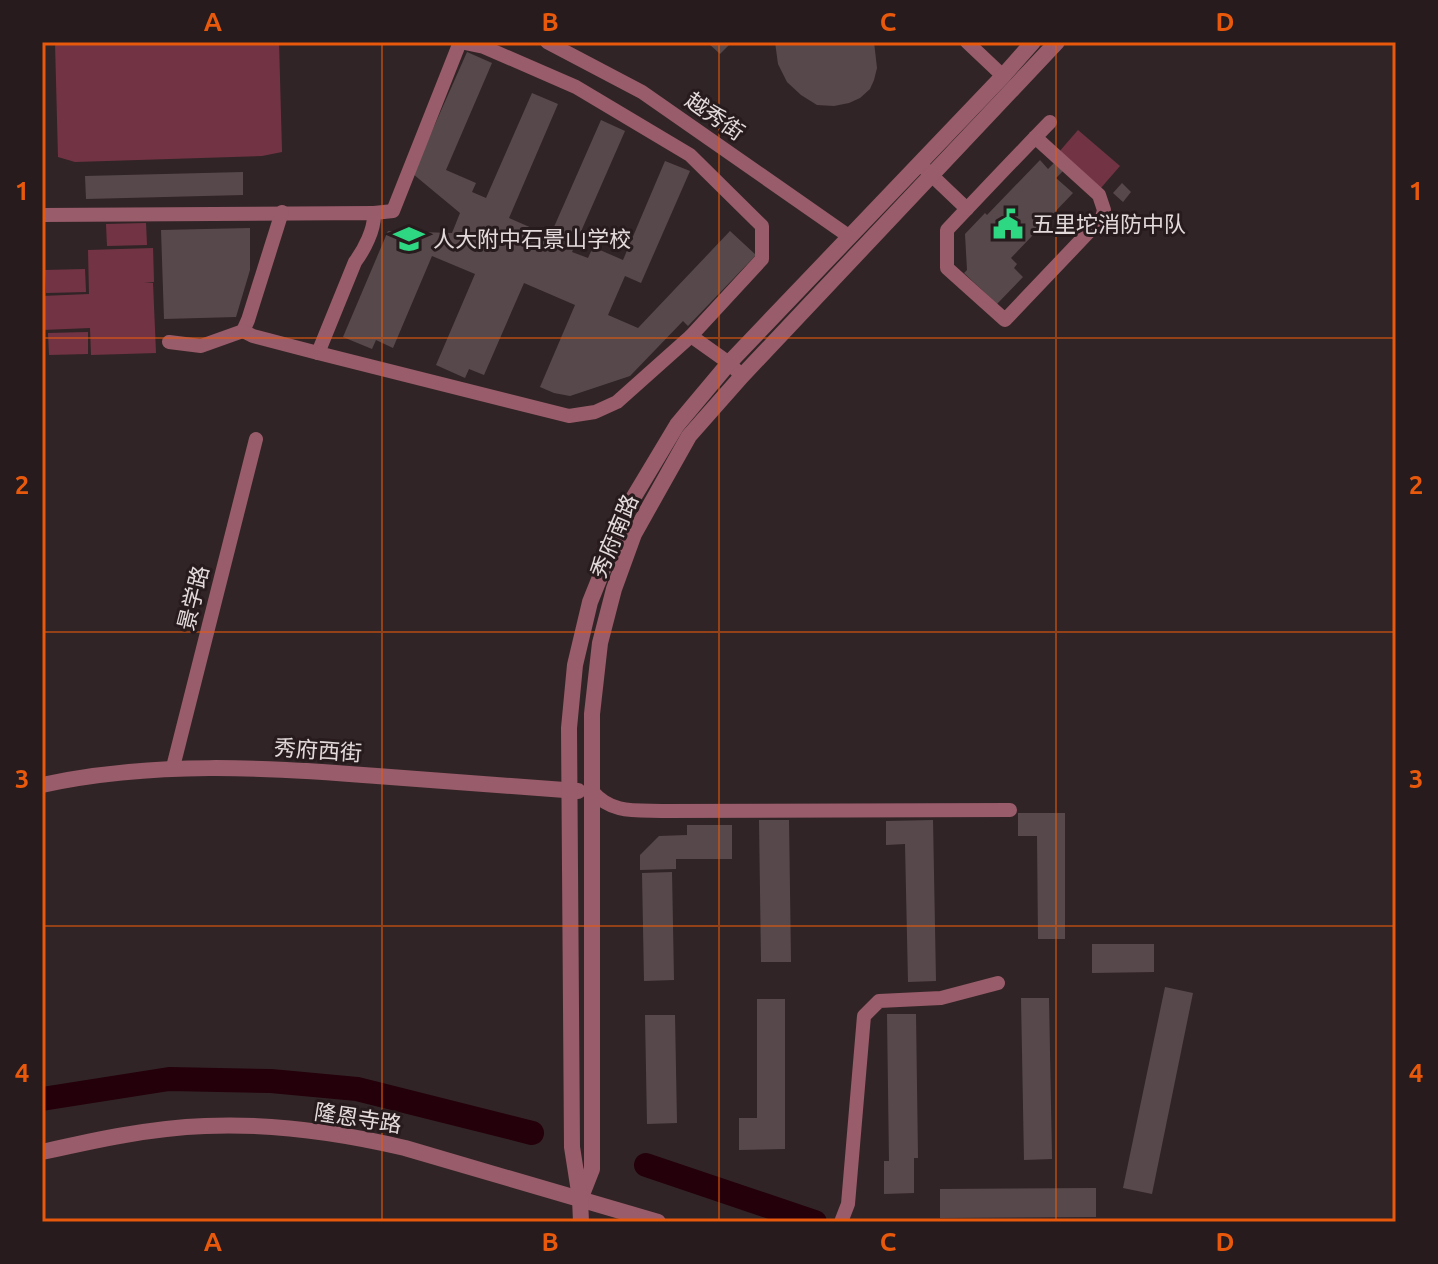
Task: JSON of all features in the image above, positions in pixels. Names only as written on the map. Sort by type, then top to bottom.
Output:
[{"type":"street","points":[[42,215],[393,211],[460,42],[484,47],[576,87],[690,155],[762,226],[762,259],[691,336],[617,402],[595,412],[569,416],[243,331]]},
{"type":"street","name":"越秀街","points":[[547,42],[642,92],[850,237]]},
{"type":"street","points":[[967,42],[1003,76]]},
{"type":"street","name":"秀府南路","points":[[580,1198],[592,1169],[592,714],[600,643],[634,534],[689,436],[926,170],[1033,42]]},
{"type":"street","name":"秀府南路","points":[[581,1222],[572,1147],[569,728],[575,665],[590,602],[629,505],[677,425],[729,363],[850,237],[926,170],[1057,42]]},
{"type":"street","points":[[1035,137],[1099,195],[1104,210],[1102,218],[1005,320],[947,268],[947,230],[1035,137],[1050,122]]},
{"type":"street","points":[[926,170],[967,209]]},
{"type":"street","points":[[169,342],[201,346],[243,331],[282,212]]},
{"type":"street","points":[[318,353],[361,254],[374,213]]},
{"type":"street","points":[[691,336],[742,376]]},
{"type":"street","name":"景学路","points":[[173,767],[256,439]]},
{"type":"street","name":"秀府西街","points":[[42,785],[89,776],[173,767],[290,769],[593,792]]},
{"type":"street","points":[[593,792],[613,808],[664,811],[1010,810]]},
{"type":"street","points":[[841,1222],[848,1204],[864,1016],[879,1001],[941,998],[998,983]]},
{"type":"street","name":"隆恩寺路","points":[[42,1152],[172,1128],[235,1125],[332,1134],[393,1145],[658,1222]]},
{"type":"shaded area","points":[[55,42],[279,42],[282,152],[262,156],[75,162],[58,157]]},
{"type":"shaded area","points":[[1078,130],[1120,166],[1100,189],[1059,152]]},
{"type":"shaded area","points":[[146,223],[147,245],[107,246],[106,224]]},
{"type":"shaded area","points":[[153,248],[154,282],[144,283],[153,283],[156,353],[91,355],[90,328],[42,330],[42,296],[89,294],[88,250]]},
{"type":"shaded area","points":[[85,269],[86,292],[46,293],[45,270]]},
{"type":"shaded area","points":[[88,332],[88,354],[49,355],[48,333]]},
{"type":"building","points":[[707,42],[732,42],[720,54]]},
{"type":"building","points":[[775,42],[874,42],[877,68],[874,80],[870,89],[849,103],[817,105],[787,82],[778,64]]},
{"type":"building","points":[[467,52],[492,63],[446,170],[476,183],[472,192],[486,198],[532,93],[558,104],[509,218],[550,236],[601,120],[625,131],[572,252],[588,258],[593,247],[623,260],[665,161],[690,171],[641,283],[625,276],[608,315],[638,328],[730,231],[756,255],[688,326],[683,321],[630,376],[570,396],[540,387],[575,305],[524,283],[484,375],[469,369],[465,378],[436,365],[475,274],[432,256],[393,348],[376,340],[372,349],[343,337],[388,231],[452,233],[460,213],[413,174]]},
{"type":"building","name":"五里坨消防中队","points":[[1040,160],[1048,169],[1054,163],[1063,171],[1056,178],[1073,193],[1011,258],[1017,264],[1014,268],[1023,277],[997,304],[964,273],[967,270],[965,234]]},
{"type":"building","points":[[243,172],[243,195],[86,199],[85,176]]},
{"type":"building","points":[[1122,183],[1131,192],[1123,202],[1113,193]]},
{"type":"building","points":[[250,228],[250,270],[236,317],[164,319],[161,230]]},
{"type":"building","points":[[1018,813],[1065,813],[1065,939],[1038,939],[1037,836],[1018,836]]},
{"type":"building","points":[[759,820],[789,820],[791,962],[761,962]]},
{"type":"building","points":[[933,820],[936,981],[908,982],[905,844],[886,845],[886,821]]},
{"type":"building","points":[[687,825],[732,825],[732,859],[676,859],[676,869],[640,870],[640,855],[659,836],[687,835]]},
{"type":"building","points":[[672,872],[674,980],[644,981],[642,873]]},
{"type":"building","points":[[1092,944],[1154,944],[1154,972],[1092,973]]},
{"type":"building","points":[[1165,987],[1193,993],[1152,1194],[1123,1188]]},
{"type":"building","points":[[1021,998],[1049,998],[1052,1159],[1024,1160]]},
{"type":"building","points":[[757,999],[785,999],[785,1149],[739,1150],[739,1118],[757,1118]]},
{"type":"building","points":[[887,1014],[916,1014],[918,1158],[914,1158],[914,1193],[884,1194],[884,1161],[889,1161]]},
{"type":"building","points":[[645,1015],[675,1015],[677,1123],[647,1124]]},
{"type":"building","points":[[1096,1188],[1096,1217],[940,1218],[940,1189]]},
{"type":"waterway","points":[[42,1099],[169,1079],[271,1081],[357,1089],[532,1133]]},
{"type":"waterway","points":[[646,1165],[815,1222]]},
{"type":"place","name":"五里坨消防中队","points":[[1008,224]]},
{"type":"place","name":"人大附中石景山学校","points":[[409,239]]}]
